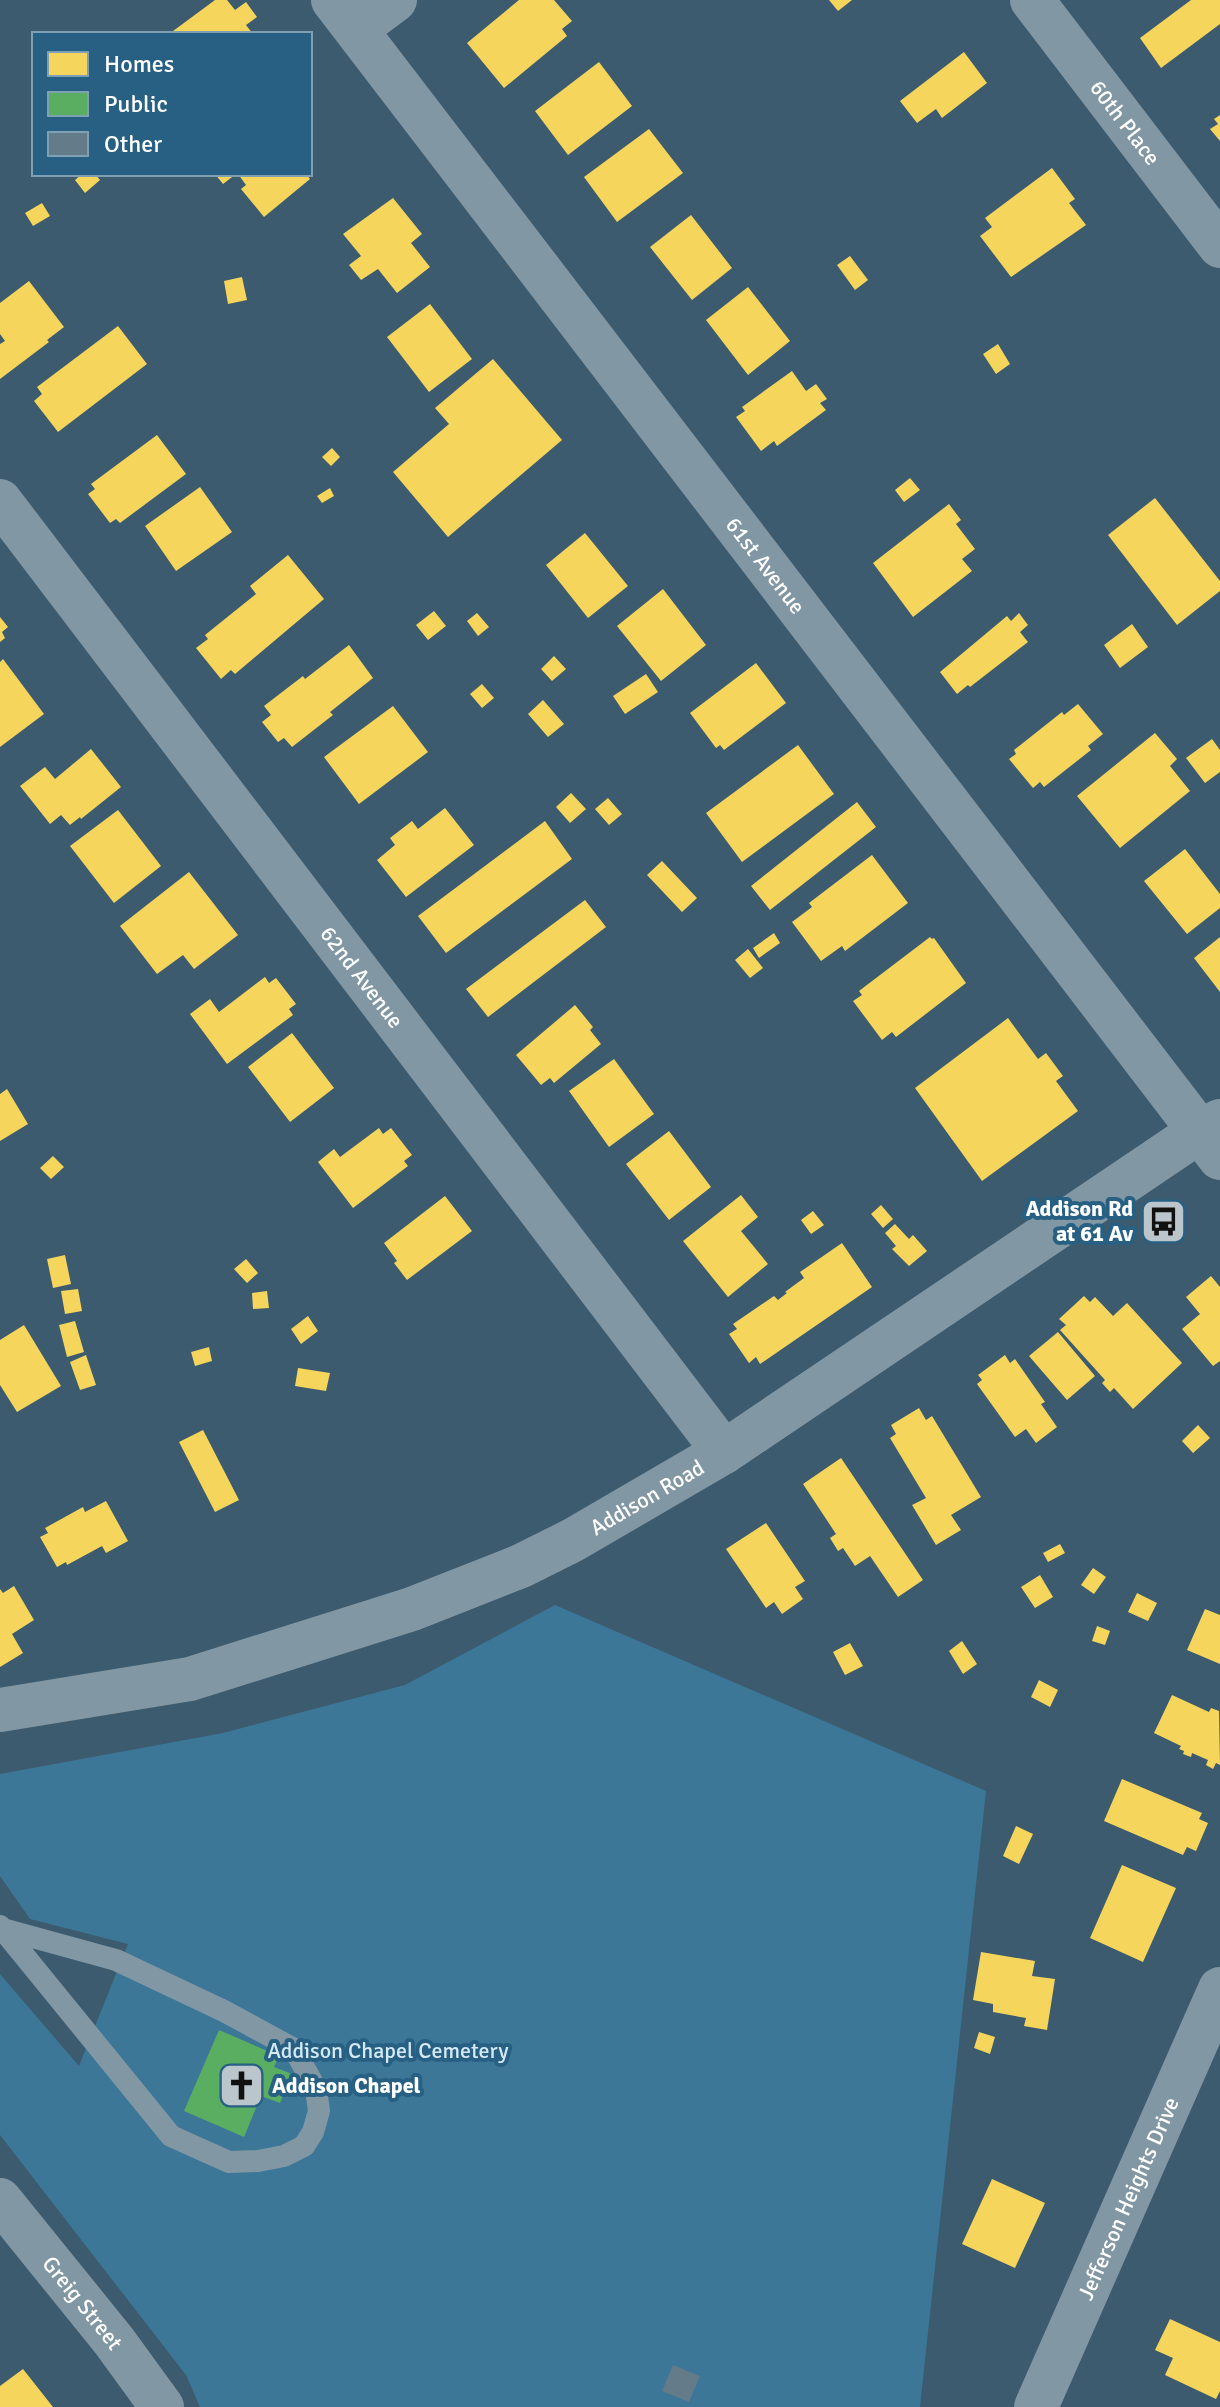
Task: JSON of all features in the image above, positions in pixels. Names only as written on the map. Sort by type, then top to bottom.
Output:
[{"type":"street","points":[[345,15],[395,0]]},
{"type":"street","name":"60th Place","points":[[1032,0],[1220,246]]},
{"type":"street","name":"61st Avenue","points":[[345,15],[1213,1137]]},
{"type":"street","name":"62nd Avenue","points":[[0,501],[724,1452]]},
{"type":"street","name":"Addison Road","points":[[0,1710],[190,1679],[412,1609],[534,1559],[573,1540],[724,1452],[1213,1137]]},
{"type":"street","name":"Jefferson Heights Drive","points":[[1036,2407],[1220,1989]]},
{"type":"street","name":"Greig Street","points":[[0,2200],[114,2341],[162,2407]]},
{"type":"lane","points":[[2,1927],[116,1960],[224,2011],[294,2049],[316,2089],[319,2111],[313,2132],[304,2146],[271,2158],[229,2162],[171,2136],[2,1927]]},
{"type":"green space","name":"Addison Chapel Cemetery","points":[[555,1605],[986,1791],[920,2407],[200,2407],[186,2375],[0,2135],[0,1974],[79,2066],[128,1944],[30,1919],[0,1876],[0,1774],[223,1733],[405,1685]]},
{"type":"building: Homes","points":[[215,0],[227,0],[235,10],[246,2],[257,17],[246,25],[251,32],[172,32]]},
{"type":"building: Homes","points":[[519,0],[554,0],[572,21],[562,29],[567,36],[504,88],[467,43]]},
{"type":"building: Homes","points":[[829,0],[852,0],[838,11]]},
{"type":"building: Homes","points":[[1191,0],[1220,0],[1220,24],[1161,68],[1140,38]]},
{"type":"building: Homes","points":[[964,52],[987,83],[942,118],[936,109],[917,123],[900,101]]},
{"type":"building: Homes","points":[[599,62],[632,106],[568,155],[535,111]]},
{"type":"building: Homes","points":[[1220,115],[1220,141],[1210,129],[1218,124],[1214,119]]},
{"type":"building: Homes","points":[[649,129],[683,173],[617,222],[584,177]]},
{"type":"building: Homes","points":[[1052,168],[1075,199],[1069,203],[1086,225],[1011,277],[980,236],[992,227],[985,218]]},
{"type":"building: Homes","points":[[80,176],[97,176],[100,180],[85,193],[75,180]]},
{"type":"building: Homes","points":[[217,176],[233,176],[223,184]]},
{"type":"building: Homes","points":[[239,176],[308,176],[310,179],[264,217],[241,189],[246,185]]},
{"type":"building: Homes","points":[[393,198],[422,234],[411,243],[430,267],[397,293],[378,269],[361,280],[349,265],[361,256],[343,234]]},
{"type":"building: Homes","points":[[42,203],[50,216],[33,226],[25,213]]},
{"type":"building: Homes","points":[[691,215],[732,268],[692,300],[650,247]]},
{"type":"building: Homes","points":[[850,256],[868,280],[855,290],[837,265]]},
{"type":"building: Homes","points":[[242,277],[247,300],[228,304],[224,281]]},
{"type":"building: Homes","points":[[29,281],[64,327],[0,379],[0,344],[5,341],[0,334],[0,303]]},
{"type":"building: Homes","points":[[748,287],[790,341],[748,375],[706,320]]},
{"type":"building: Homes","points":[[430,304],[472,359],[429,392],[387,337]]},
{"type":"building: Homes","points":[[118,326],[147,364],[58,432],[34,401],[42,394],[37,387]]},
{"type":"building: Homes","points":[[998,344],[1010,364],[996,374],[983,354]]},
{"type":"building: Homes","points":[[493,359],[562,440],[448,537],[393,472],[449,424],[435,408]]},
{"type":"building: Homes","points":[[792,371],[806,391],[816,384],[827,399],[820,403],[826,410],[777,446],[774,441],[761,451],[736,417],[745,411],[742,407]]},
{"type":"building: Homes","points":[[157,435],[186,474],[120,523],[116,519],[110,523],[88,494],[95,489],[91,484]]},
{"type":"building: Homes","points":[[332,448],[340,457],[331,466],[322,457]]},
{"type":"building: Homes","points":[[910,478],[920,490],[904,502],[895,490]]},
{"type":"building: Homes","points":[[200,487],[232,532],[176,571],[145,526]]},
{"type":"building: Homes","points":[[330,488],[334,496],[322,503],[317,496]]},
{"type":"building: Homes","points":[[1155,498],[1220,581],[1220,591],[1177,625],[1108,535]]},
{"type":"building: Homes","points":[[949,504],[961,520],[956,524],[975,549],[962,559],[972,571],[913,617],[873,563]]},
{"type":"building: Homes","points":[[585,533],[628,586],[588,618],[546,565]]},
{"type":"building: Homes","points":[[288,555],[324,599],[235,674],[231,670],[221,679],[196,648],[208,639],[205,635],[256,594],[250,586]]},
{"type":"building: Homes","points":[[663,589],[706,645],[661,681],[617,626]]},
{"type":"building: Homes","points":[[434,611],[446,626],[428,640],[416,625]]},
{"type":"building: Homes","points":[[477,613],[489,627],[478,636],[467,621]]},
{"type":"building: Homes","points":[[1019,613],[1028,625],[1020,632],[1028,642],[957,694],[940,672],[1007,616],[1011,621]]},
{"type":"building: Homes","points":[[0,617],[8,627],[2,632],[5,638],[0,642]]},
{"type":"building: Homes","points":[[1132,624],[1148,647],[1120,668],[1104,645]]},
{"type":"building: Homes","points":[[349,645],[373,678],[292,747],[284,738],[278,742],[262,722],[271,715],[264,706]]},
{"type":"building: Homes","points":[[554,656],[566,669],[552,681],[541,669]]},
{"type":"building: Homes","points":[[3,659],[44,714],[0,747],[0,662]]},
{"type":"building: Homes","points":[[756,663],[786,703],[724,750],[720,745],[716,748],[690,713]]},
{"type":"building: Homes","points":[[646,674],[658,692],[625,714],[613,696]]},
{"type":"building: Homes","points":[[482,684],[494,698],[482,708],[470,694]]},
{"type":"building: Homes","points":[[543,700],[564,724],[548,737],[528,714]]},
{"type":"building: Homes","points":[[1078,704],[1103,734],[1088,746],[1091,750],[1044,787],[1040,782],[1033,788],[1009,759],[1016,754],[1014,750],[1062,712],[1064,715]]},
{"type":"building: Homes","points":[[393,706],[428,752],[359,804],[324,757]]},
{"type":"building: Homes","points":[[1155,733],[1177,759],[1170,766],[1190,791],[1120,848],[1077,796]]},
{"type":"building: Homes","points":[[1212,739],[1220,750],[1220,772],[1205,783],[1186,758]]},
{"type":"building: Homes","points":[[798,745],[834,794],[742,862],[706,813]]},
{"type":"building: Homes","points":[[91,749],[121,787],[70,825],[61,815],[50,824],[20,786],[45,767],[55,779]]},
{"type":"building: Homes","points":[[571,793],[586,809],[570,823],[556,807]]},
{"type":"building: Homes","points":[[608,798],[622,814],[609,825],[595,809]]},
{"type":"building: Homes","points":[[857,802],[876,827],[770,910],[751,886]]},
{"type":"building: Homes","points":[[445,808],[474,845],[406,897],[377,860],[395,845],[390,838],[412,821],[418,829]]},
{"type":"building: Homes","points":[[118,810],[161,866],[114,903],[70,846]]},
{"type":"building: Homes","points":[[545,821],[572,859],[446,953],[418,916]]},
{"type":"building: Homes","points":[[1185,849],[1220,894],[1220,908],[1187,934],[1144,881]]},
{"type":"building: Homes","points":[[872,855],[908,903],[845,951],[842,946],[821,961],[792,922],[812,907],[809,903]]},
{"type":"building: Homes","points":[[662,861],[697,898],[682,912],[647,875]]},
{"type":"building: Homes","points":[[189,872],[238,935],[194,969],[183,955],[157,974],[120,926]]},
{"type":"building: Homes","points":[[585,900],[606,927],[488,1017],[466,989]]},
{"type":"building: Homes","points":[[774,933],[780,943],[759,958],[753,948]]},
{"type":"building: Homes","points":[[930,937],[934,938],[966,983],[896,1037],[892,1032],[882,1040],[853,1001],[862,995],[859,991]]},
{"type":"building: Homes","points":[[1220,937],[1220,992],[1194,958]]},
{"type":"building: Homes","points":[[748,949],[763,968],[750,978],[735,960]]},
{"type":"building: Homes","points":[[265,977],[269,983],[276,978],[296,1004],[289,1009],[293,1015],[227,1064],[190,1014],[210,999],[219,1012]]},
{"type":"building: Homes","points":[[575,1005],[593,1027],[590,1030],[601,1044],[554,1083],[550,1078],[541,1085],[516,1055]]},
{"type":"building: Homes","points":[[1008,1018],[1038,1059],[1046,1053],[1063,1076],[1056,1081],[1078,1111],[982,1181],[915,1088]]},
{"type":"building: Homes","points":[[292,1033],[334,1088],[290,1122],[248,1067]]},
{"type":"building: Homes","points":[[614,1059],[654,1114],[609,1147],[569,1091]]},
{"type":"building: Homes","points":[[7,1089],[28,1124],[0,1141],[0,1094]]},
{"type":"building: Homes","points":[[379,1128],[383,1134],[391,1128],[412,1155],[404,1161],[408,1166],[353,1208],[318,1162],[334,1149],[340,1157]]},
{"type":"building: Homes","points":[[669,1131],[711,1187],[669,1220],[626,1164]]},
{"type":"building: Homes","points":[[53,1156],[64,1167],[51,1179],[40,1168]]},
{"type":"building: Homes","points":[[741,1195],[758,1217],[741,1231],[768,1264],[728,1297],[683,1241]]},
{"type":"building: Homes","points":[[445,1196],[472,1231],[407,1280],[384,1243]]},
{"type":"building: Homes","points":[[881,1205],[893,1219],[883,1228],[871,1214]]},
{"type":"building: Homes","points":[[813,1211],[824,1225],[811,1234],[801,1220]]},
{"type":"building: Homes","points":[[895,1224],[909,1239],[913,1235],[927,1251],[909,1266],[892,1249],[896,1246],[885,1233]]},
{"type":"building: Homes","points":[[842,1243],[872,1287],[760,1364],[756,1357],[749,1363],[729,1334],[737,1329],[733,1324],[774,1296],[778,1300],[804,1278],[800,1272]]},
{"type":"building: Homes","points":[[65,1255],[71,1284],[53,1288],[47,1259]]},
{"type":"building: Homes","points":[[246,1259],[258,1273],[247,1283],[234,1269]]},
{"type":"building: Homes","points":[[1211,1276],[1220,1287],[1220,1361],[1213,1366],[1182,1329],[1200,1314],[1186,1297]]},
{"type":"building: Homes","points":[[78,1289],[82,1311],[65,1314],[61,1291]]},
{"type":"building: Homes","points":[[267,1291],[269,1308],[253,1309],[252,1293]]},
{"type":"building: Homes","points":[[1084,1296],[1090,1302],[1095,1297],[1113,1316],[1127,1303],[1182,1363],[1133,1409],[1114,1388],[1110,1392],[1102,1383],[1105,1380],[1060,1330],[1066,1325],[1059,1319]]},
{"type":"building: Homes","points":[[308,1316],[318,1331],[301,1344],[291,1329]]},
{"type":"building: Homes","points":[[75,1321],[84,1352],[67,1357],[59,1325]]},
{"type":"building: Homes","points":[[24,1325],[61,1386],[17,1412],[0,1385],[0,1340]]},
{"type":"building: Homes","points":[[1058,1332],[1095,1376],[1067,1400],[1029,1356]]},
{"type":"building: Homes","points":[[209,1347],[212,1361],[195,1366],[191,1352]]},
{"type":"building: Homes","points":[[86,1355],[96,1385],[80,1390],[70,1362]]},
{"type":"building: Homes","points":[[1005,1355],[1010,1363],[1015,1359],[1045,1402],[1041,1404],[1057,1427],[1036,1443],[1026,1429],[1015,1437],[977,1384],[982,1380],[978,1375]]},
{"type":"building: Homes","points":[[298,1368],[330,1373],[326,1391],[295,1386]]},
{"type":"building: Homes","points":[[919,1408],[926,1420],[932,1416],[981,1497],[951,1515],[961,1530],[936,1545],[912,1505],[926,1498],[890,1438],[896,1434],[891,1425]]},
{"type":"building: Homes","points":[[1198,1425],[1210,1438],[1193,1453],[1182,1441]]},
{"type":"building: Homes","points":[[203,1430],[239,1500],[215,1512],[179,1442]]},
{"type":"building: Homes","points":[[841,1458],[923,1580],[898,1597],[870,1556],[855,1566],[843,1548],[838,1551],[830,1538],[836,1534],[803,1484]]},
{"type":"building: Homes","points":[[106,1501],[128,1541],[106,1553],[102,1546],[67,1565],[66,1562],[57,1567],[40,1537],[48,1533],[45,1528],[83,1507],[85,1512]]},
{"type":"building: Homes","points":[[766,1523],[805,1581],[795,1587],[803,1599],[782,1614],[774,1602],[766,1608],[726,1549]]},
{"type":"building: Homes","points":[[1060,1544],[1065,1553],[1048,1562],[1043,1553]]},
{"type":"building: Homes","points":[[1093,1568],[1106,1577],[1094,1594],[1081,1585]]},
{"type":"building: Homes","points":[[1040,1575],[1053,1597],[1035,1608],[1021,1587]]},
{"type":"building: Homes","points":[[14,1586],[34,1620],[12,1634],[23,1653],[0,1667],[0,1589],[3,1593]]},
{"type":"building: Homes","points":[[1137,1593],[1157,1603],[1148,1621],[1128,1612]]},
{"type":"building: Homes","points":[[1205,1609],[1220,1615],[1220,1664],[1187,1650]]},
{"type":"building: Homes","points":[[1097,1626],[1110,1631],[1105,1645],[1092,1641]]},
{"type":"building: Homes","points":[[962,1641],[977,1664],[963,1674],[949,1651]]},
{"type":"building: Homes","points":[[850,1643],[863,1666],[845,1675],[833,1652]]},
{"type":"building: Homes","points":[[1039,1680],[1058,1690],[1050,1707],[1031,1697]]},
{"type":"building: Homes","points":[[1172,1695],[1209,1712],[1211,1708],[1219,1711],[1220,1765],[1216,1763],[1213,1769],[1206,1765],[1208,1760],[1192,1753],[1191,1757],[1183,1754],[1184,1751],[1179,1749],[1181,1746],[1154,1733]]},
{"type":"building: Homes","points":[[1122,1779],[1202,1813],[1199,1819],[1208,1823],[1196,1851],[1187,1847],[1183,1855],[1104,1821]]},
{"type":"building: Homes","points":[[1016,1826],[1033,1834],[1019,1864],[1003,1856]]},
{"type":"building: Homes","points":[[1122,1865],[1176,1888],[1143,1962],[1090,1938]]},
{"type":"building: Homes","points":[[981,1952],[1035,1961],[1032,1976],[1055,1979],[1047,2030],[1024,2026],[1026,2018],[993,2012],[993,2004],[973,2000]]},
{"type":"building: Homes","points":[[979,2032],[995,2037],[990,2054],[974,2048]]},
{"type":"building: Homes","points":[[992,2179],[1045,2203],[1015,2268],[962,2244]]},
{"type":"building: Homes","points":[[1170,2319],[1220,2342],[1220,2391],[1216,2399],[1165,2375],[1173,2358],[1155,2350]]},
{"type":"building: Homes","points":[[23,2369],[53,2407],[0,2407],[0,2386]]},
{"type":"building: Public","name":"Addison Chapel","points":[[219,2030],[279,2056],[274,2067],[292,2074],[280,2103],[261,2096],[244,2137],[184,2111]]},
{"type":"building: Other","points":[[673,2365],[700,2376],[689,2402],[662,2391]]},
{"type":"place","name":"Addison Rd at 61 Av","points":[[1164,1221]]},
{"type":"place","name":"Addison Chapel","points":[[241,2085]]}]
